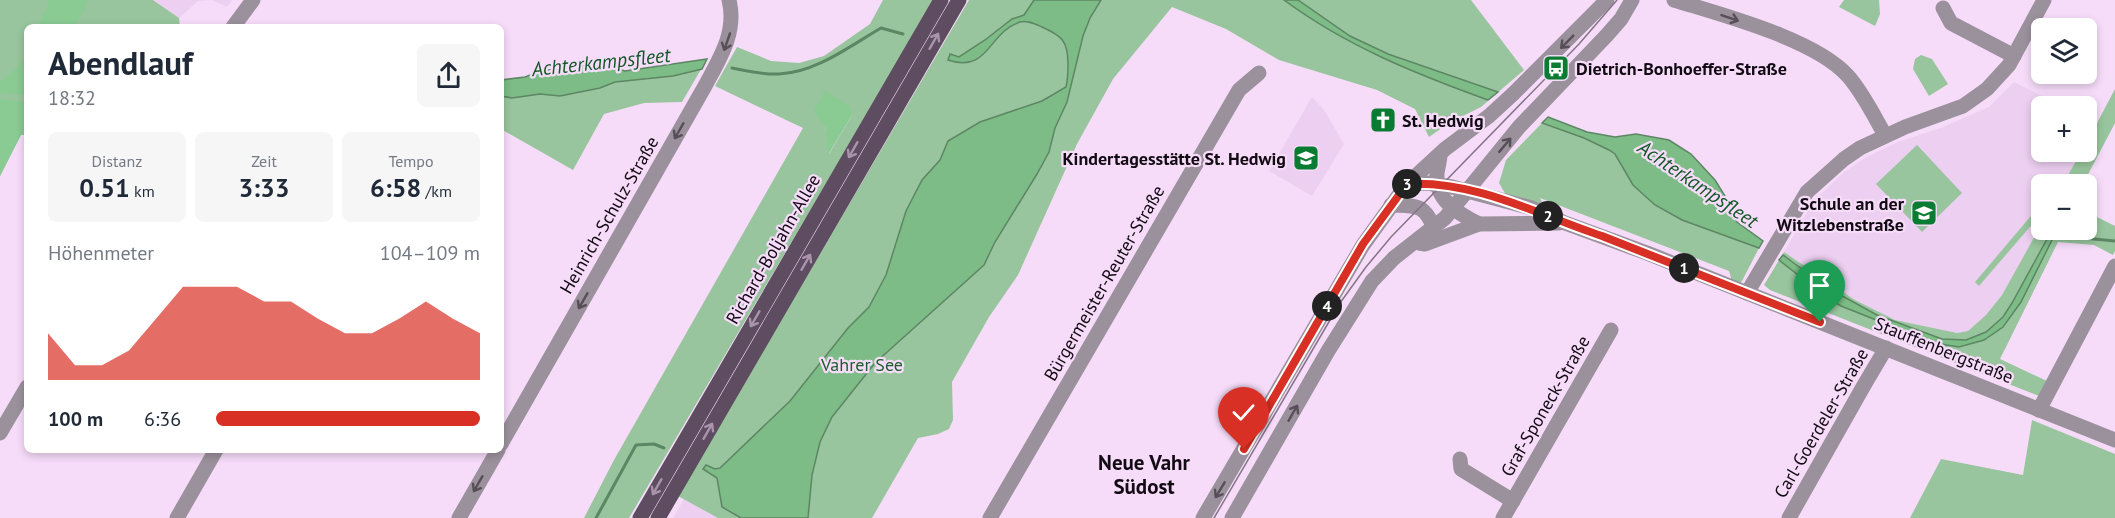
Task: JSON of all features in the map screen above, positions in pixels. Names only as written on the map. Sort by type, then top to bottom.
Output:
[{"type":"main road","name":"Richard-Boljahn-Allee","points":[[640,518],[941,0]]},
{"type":"main road","name":"Richard-Boljahn-Allee","points":[[658,518],[959,0]]},
{"type":"street","points":[[235,24],[252,0]]},
{"type":"street","name":"Heinrich-Schulz-Straße","points":[[504,439],[728,43],[732,12],[729,0]]},
{"type":"street","points":[[1203,518],[1363,244],[1407,184],[1521,87],[1607,0]]},
{"type":"street","points":[[1232,518],[1372,281],[1394,258],[1434,228],[1454,209],[1519,127],[1614,27],[1632,0]]},
{"type":"street","points":[[1674,0],[1770,32],[1815,52],[1848,76],[1885,135]]},
{"type":"street","points":[[1748,293],[1807,192],[1844,159],[1885,135],[1974,100],[2003,74],[2044,0]]},
{"type":"street","points":[[1943,8],[1951,23],[2014,56]]},
{"type":"street","name":"Bürgermeister-Reuter-Straße","points":[[990,518],[1239,90],[1259,74]]},
{"type":"street","points":[[1440,154],[1438,184],[1441,195],[1465,218],[1479,224]]},
{"type":"street","name":"Stauffenbergstraße","points":[[1407,184],[1438,184],[1532,208],[2115,440]]},
{"type":"street","points":[[1391,205],[1414,205],[1420,208],[1429,216],[1434,228]]},
{"type":"street","name":"Stauffenbergstraße","points":[[1415,242],[1425,244],[1479,224],[1565,223]]},
{"type":"street","points":[[2039,410],[2115,266]]},
{"type":"street","name":"Graf-Sponeck-Straße","points":[[1503,518],[1611,330]]},
{"type":"street","name":"Carl-Goerdeler-Straße","points":[[1789,518],[1887,348]]},
{"type":"street","points":[[0,433],[24,392]]},
{"type":"street","points":[[177,518],[214,453]]},
{"type":"street","points":[[459,518],[496,453]]},
{"type":"street","name":"Graf-Sponeck-Straße","points":[[1460,459],[1461,469],[1513,501]]},
{"type":"shaded area","points":[[50,0],[89,0],[77,24],[39,24]]},
{"type":"shaded area","points":[[154,0],[212,0],[198,1],[179,18]]},
{"type":"shaded area","points":[[212,0],[232,0],[227,7]]},
{"type":"shaded area","points":[[24,56],[24,95],[0,93],[0,83],[20,65]]},
{"type":"shaded area","name":"Schule an der Witzlebenstraße","points":[[2014,82],[2042,96],[2031,96],[2031,162],[2075,162],[2069,174],[2031,174],[2033,240],[2002,295],[1986,315],[1968,331],[1957,333],[1895,320],[1855,300],[1784,252],[1813,202],[1844,172],[1865,158],[1898,142],[1943,127],[1989,107]]},
{"type":"shaded area","points":[[825,91],[850,106],[852,115],[828,155],[825,126],[814,111]]},
{"type":"shaded area","name":"Kindertagesstätte St. Hedwig","points":[[1312,97],[1324,110],[1344,144],[1312,196],[1269,171]]},
{"type":"shaded area","points":[[0,99],[24,102],[24,135],[21,135],[0,176]]},
{"type":"shaded area","points":[[684,499],[718,518],[673,518]]},
{"type":"green space","points":[[0,0],[153,0],[179,18],[180,24],[24,24],[24,129],[0,176]]},
{"type":"green space","points":[[883,0],[934,0],[629,518],[584,518],[614,460],[803,128],[715,86],[737,47],[771,61],[799,63],[824,56],[870,24]],"holes":[[[852,115],[829,154],[825,126]]]},
{"type":"green space","name":"Vahrer See","points":[[969,0],[1471,0],[1524,70],[1481,107],[1449,123],[1429,137],[1415,109],[1377,90],[1279,60],[1226,29],[1172,7],[1113,79],[1077,144],[1018,275],[989,317],[952,382],[953,420],[949,429],[918,438],[872,518],[718,518],[678,496]]},
{"type":"green space","points":[[1844,0],[1879,0],[1880,14],[1875,26],[1839,7]]},
{"type":"green space","points":[[1921,55],[1932,59],[1948,84],[1929,96],[1913,69],[1915,59]]},
{"type":"green space","points":[[707,59],[682,102],[644,103],[604,114],[573,170],[504,131],[504,80],[525,77],[541,71],[579,66],[605,65],[625,71]]},
{"type":"green space","points":[[2115,89],[2115,123],[2097,157],[2097,123]]},
{"type":"green space","points":[[1542,123],[1584,138],[1615,154],[1633,185],[1655,205],[1682,220],[1759,248],[1742,281],[1739,283],[1732,281],[1729,271],[1540,198],[1544,206],[1506,195],[1499,183],[1506,160]]},
{"type":"green space","points":[[1917,145],[1962,193],[1922,232],[1876,184]]},
{"type":"green space","points":[[2075,162],[2095,162],[2088,174],[2069,174]]},
{"type":"green space","points":[[2031,216],[2031,226],[1979,286],[1975,282]]},
{"type":"green space","points":[[2097,217],[2115,226],[2113,255],[2094,245],[2058,242],[2000,359],[2047,381],[2039,396],[1770,290],[1764,285],[1784,252],[1855,300],[1895,320],[1957,333],[1968,331],[1986,315],[2002,295],[2033,240],[2097,240]]},
{"type":"green space","points":[[2032,420],[2115,454],[2115,518],[1910,518],[1941,459],[2023,475]]},
{"type":"water","name":"Vahrer See","points":[[1034,0],[1101,0],[1083,36],[1067,102],[1055,128],[1049,152],[995,242],[984,265],[875,363],[832,417],[820,442],[812,475],[808,518],[741,518],[722,507],[717,478],[703,469],[706,465],[715,469],[720,468],[790,401],[848,328],[869,307],[886,275],[906,211],[922,180],[940,160],[948,141],[980,122],[1042,101],[1066,87],[1068,64],[1065,45],[1054,33],[1028,22],[1020,22],[1009,27],[980,57],[972,61],[962,63],[948,60],[950,54],[959,57],[1012,19],[1024,15]]},
{"type":"water","points":[[1284,0],[1298,0],[1350,36],[1388,54],[1498,92],[1488,100],[1382,58],[1332,31]]},
{"type":"water","points":[[707,59],[702,69],[673,76],[615,82],[600,88],[560,96],[540,94],[512,98],[504,97],[504,80],[525,77],[541,71],[605,65],[625,71]]},
{"type":"water","points":[[1548,117],[1587,132],[1615,137],[1636,134],[1669,140],[1691,154],[1715,180],[1737,222],[1763,241],[1759,248],[1682,220],[1655,205],[1633,185],[1615,154],[1584,138],[1542,123]]},
{"type":"water","points":[[2047,240],[2052,240],[2021,302],[2003,327],[1984,340],[1959,347],[1934,343],[1841,306],[1779,260],[1783,255],[1826,287],[1877,315],[1942,339],[1966,340],[1986,332],[2003,317]]},
{"type":"waterway","name":"Achterkampsfleet","points":[[732,68],[767,74],[792,72],[819,64],[881,28],[903,34]]},
{"type":"waterway","name":"Achterkampsfleet","points":[[2097,239],[2115,241]]},
{"type":"waterway","points":[[596,518],[636,445],[654,444],[664,448]]},
{"type":"tram line","points":[[1214,518],[1340,303],[1366,267],[1391,237],[1579,44],[1617,0]]},
{"type":"place","name":"Dietrich-Bonhoeffer-Straße","points":[[1556,68]]},
{"type":"place","name":"St. Hedwig","points":[[1383,120]]},
{"type":"place","name":"Kindertagesstätte St. Hedwig","points":[[1306,158]]},
{"type":"place","name":"Schule an der Witzlebenstraße","points":[[1924,213]]},
{"type":"district","name":"Neue Vahr Südost","points":[[1144,474]]},
{"type":"route","points":[[1244,449],[1363,244],[1407,184],[1427,183],[1452,187],[1532,208],[1565,223],[1820,322]]}]
